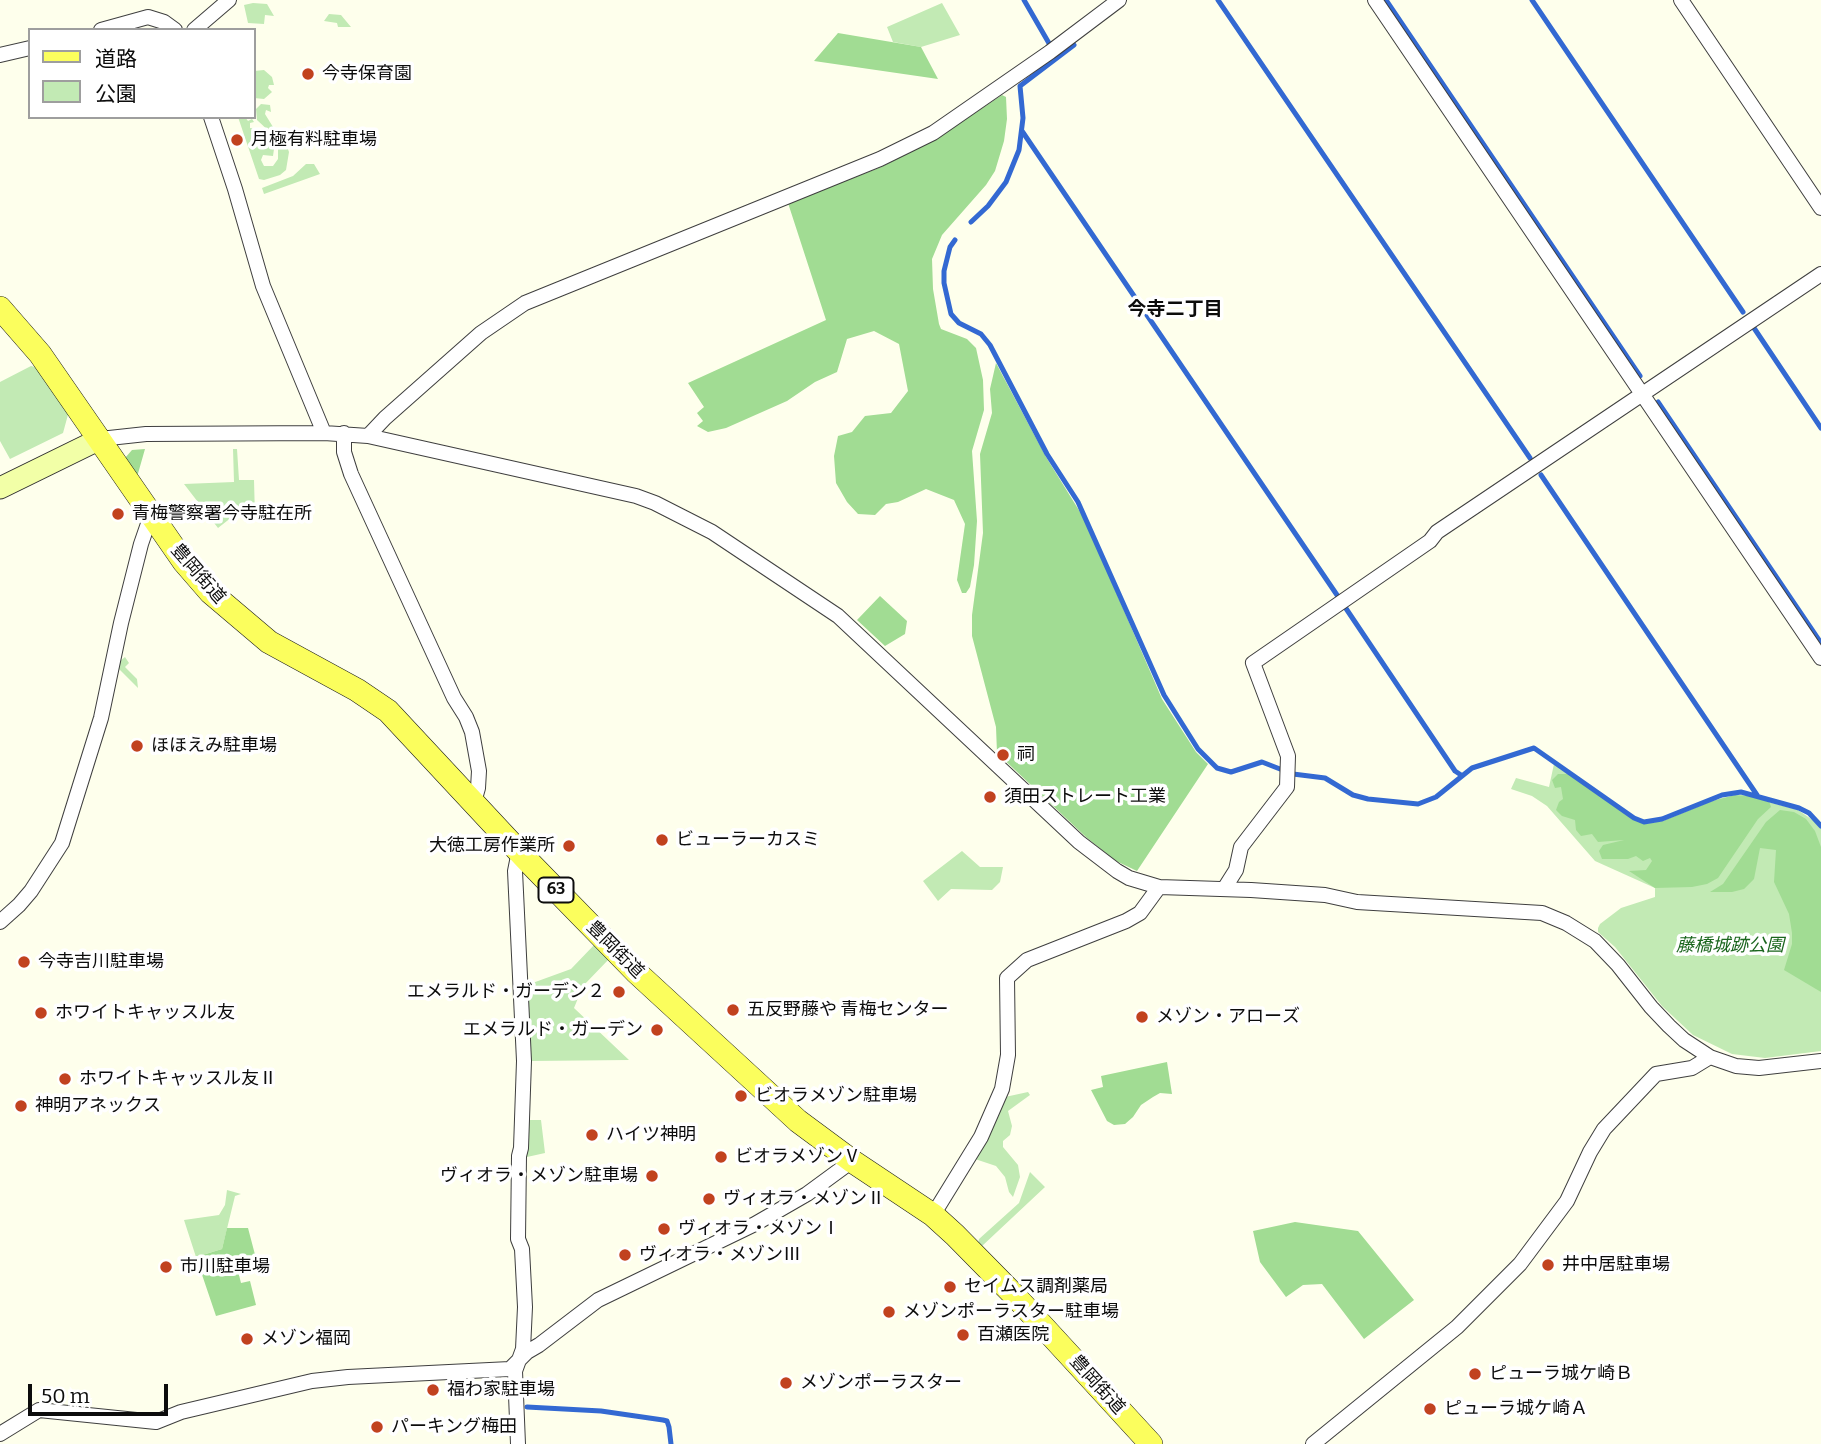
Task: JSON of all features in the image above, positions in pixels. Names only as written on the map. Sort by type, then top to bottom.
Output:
[{"type":"main road","name":"豊岡街道","points":[[0,308],[40,354],[184,562],[210,592],[276,646],[357,690],[388,712],[636,972],[798,1121],[933,1215],[1016,1297],[1152,1444]]},
{"type":"street","points":[[196,28],[229,0]]},
{"type":"street","points":[[368,436],[481,333],[525,303],[855,170],[933,133],[1050,52],[1119,0]]},
{"type":"street","points":[[1376,0],[1821,658]]},
{"type":"street","points":[[1681,0],[1821,208]]},
{"type":"street","points":[[108,28],[148,17],[172,28]]},
{"type":"street","points":[[0,55],[28,48]]},
{"type":"street","points":[[212,119],[263,286],[324,433]]},
{"type":"street","points":[[1224,889],[1236,870],[1241,847],[1287,787],[1288,756],[1253,663],[1430,541],[1437,532],[1821,274]]},
{"type":"street","points":[[344,433],[344,452],[351,474],[472,732],[479,771],[474,803]]},
{"type":"street","points":[[0,488],[100,439],[146,434],[344,433],[368,436],[636,496],[712,532],[807,593],[854,629],[1014,782],[1098,858],[1129,878],[1159,887],[1325,895],[1357,902],[1529,912],[1553,917],[1584,934],[1605,950],[1670,1027],[1690,1045],[1710,1057],[1736,1066],[1759,1068],[1821,1060]]},
{"type":"street","points":[[0,922],[25,898],[48,868],[62,843],[102,718],[121,623],[151,515]]},
{"type":"street","points":[[518,1444],[515,1381],[518,1360],[523,1349],[526,1307],[522,1249],[518,1239],[524,1061],[515,871],[519,851]]},
{"type":"street","points":[[933,1215],[981,1137],[1002,1089],[1008,1055],[1007,978],[1027,960],[1140,913],[1159,887]]},
{"type":"street","points":[[1313,1444],[1457,1327],[1520,1264],[1567,1202],[1604,1129],[1656,1074],[1692,1068],[1710,1057]]},
{"type":"street","points":[[0,1434],[39,1410],[156,1422],[181,1412],[312,1381],[510,1369],[518,1360],[598,1300],[755,1224],[807,1194],[852,1161]]},
{"type":"green space","points":[[942,3],[960,35],[921,47],[893,42],[887,27]]},
{"type":"green space","points":[[267,4],[274,16],[265,15],[264,24],[248,23],[244,5]]},
{"type":"green space","points":[[329,14],[341,15],[351,27],[338,27],[337,23],[324,21]]},
{"type":"green space","points":[[838,33],[921,47],[938,79],[814,61]]},
{"type":"green space","points":[[264,70],[272,77],[274,85],[269,85],[268,88],[272,92],[264,99],[256,98],[256,71]]},
{"type":"green space","points":[[1002,95],[1006,97],[1007,119],[995,171],[942,235],[932,259],[933,289],[941,329],[967,339],[976,348],[983,380],[984,410],[972,451],[977,521],[974,565],[970,587],[966,593],[962,593],[957,580],[965,524],[954,500],[926,489],[898,502],[886,504],[875,515],[858,514],[836,483],[834,456],[838,436],[852,432],[865,416],[891,413],[908,391],[899,344],[874,331],[847,339],[837,372],[815,382],[787,401],[726,428],[708,432],[697,426],[703,421],[697,413],[704,407],[688,383],[826,320],[788,203],[879,168],[936,139]]},
{"type":"green space","points":[[261,104],[270,105],[271,112],[266,110],[265,114],[273,127],[281,131],[289,152],[286,170],[264,180],[259,179],[239,119],[252,119],[254,122],[250,123],[250,128],[259,129],[270,139],[274,149],[273,156],[263,155],[261,160],[264,166],[273,166],[278,159],[278,148],[272,134],[257,120],[256,109]]},
{"type":"green space","points":[[306,164],[314,164],[320,174],[264,194],[262,188],[293,176]]},
{"type":"green space","points":[[996,363],[1046,457],[1085,520],[1162,699],[1196,752],[1208,764],[1137,871],[1116,861],[1087,838],[997,753],[996,727],[972,636],[972,615],[983,533],[980,454],[992,413],[990,389]]},
{"type":"green space","points":[[31,366],[39,368],[69,411],[63,433],[10,459],[0,441],[0,382]]},
{"type":"green space","points":[[145,449],[137,477],[125,458],[132,450]]},
{"type":"green space","points":[[233,449],[237,449],[239,480],[254,480],[255,517],[232,517],[218,528],[184,484],[234,482]]},
{"type":"green space","points":[[880,596],[907,621],[905,634],[885,646],[857,620]]},
{"type":"green space","points":[[125,657],[129,663],[125,667],[137,679],[138,688],[118,668],[119,662]]},
{"type":"green space","name":"藤橋城跡公園","points":[[1554,764],[1633,819],[1645,824],[1663,821],[1722,798],[1742,795],[1798,810],[1814,821],[1821,829],[1821,1051],[1765,1058],[1732,1054],[1693,1035],[1662,1006],[1615,947],[1598,932],[1600,924],[1621,908],[1655,897],[1655,888],[1595,861],[1547,806],[1532,796],[1511,789],[1516,778],[1549,787]]},
{"type":"green space","points":[[1558,774],[1568,774],[1633,819],[1645,824],[1663,821],[1712,801],[1735,795],[1769,801],[1771,807],[1758,819],[1718,878],[1692,887],[1655,888],[1629,871],[1646,870],[1652,861],[1650,858],[1643,861],[1636,856],[1628,859],[1602,859],[1599,851],[1603,845],[1624,840],[1598,842],[1592,834],[1581,836],[1576,830],[1575,820],[1562,816],[1556,810],[1563,799],[1561,787],[1555,788],[1552,780]]},
{"type":"green space","points":[[1780,810],[1794,812],[1806,819],[1815,831],[1821,847],[1821,992],[1784,970],[1792,944],[1792,933],[1789,914],[1774,882],[1776,850],[1760,848],[1754,879],[1744,889],[1710,892],[1723,884],[1766,822]]},
{"type":"green space","points":[[962,851],[980,867],[1003,867],[1000,882],[992,890],[951,889],[938,901],[923,881]]},
{"type":"green space","points":[[595,944],[610,958],[583,986],[574,1008],[629,1060],[531,1061],[527,985],[571,969]]},
{"type":"green space","points":[[1167,1062],[1172,1094],[1160,1093],[1153,1097],[1141,1105],[1125,1124],[1114,1125],[1107,1121],[1091,1090],[1103,1087],[1101,1076]]},
{"type":"green space","points":[[1028,1092],[1030,1095],[1008,1111],[1012,1126],[1010,1135],[1003,1141],[1003,1147],[1018,1165],[1020,1177],[1013,1197],[1005,1177],[996,1166],[975,1159],[1005,1097]]},
{"type":"green space","points":[[527,1120],[541,1120],[545,1153],[527,1157]]},
{"type":"green space","points":[[1030,1172],[1045,1187],[981,1247],[978,1244],[979,1239],[1019,1203]]},
{"type":"green space","points":[[227,1190],[241,1194],[235,1196],[222,1249],[196,1257],[184,1220],[219,1215],[225,1205]]},
{"type":"green space","points":[[1295,1222],[1358,1231],[1414,1300],[1364,1339],[1322,1284],[1303,1285],[1286,1297],[1260,1262],[1253,1231]]},
{"type":"green space","points":[[227,1228],[248,1228],[258,1266],[238,1271],[241,1283],[250,1281],[256,1305],[216,1316],[196,1257],[222,1249]]},
{"type":"waterway","points":[[1024,0],[1050,45]]},
{"type":"waterway","points":[[1218,0],[1530,458]]},
{"type":"waterway","points":[[1386,0],[1640,376]]},
{"type":"waterway","points":[[1532,0],[1743,312]]},
{"type":"waterway","points":[[971,222],[988,206],[1006,182],[1019,150],[1023,118],[1020,86],[1074,45]]},
{"type":"waterway","points":[[1022,131],[1337,595]]},
{"type":"waterway","points":[[955,240],[950,247],[944,271],[951,314],[959,323],[981,334],[990,345],[1047,454],[1078,502],[1164,695],[1198,749],[1217,768],[1231,772],[1262,762],[1280,769]]},
{"type":"waterway","points":[[1754,328],[1821,428]]},
{"type":"waterway","points":[[1658,402],[1821,643]]},
{"type":"waterway","points":[[1541,475],[1757,795]]},
{"type":"waterway","points":[[1345,607],[1455,771],[1461,775]]},
{"type":"waterway","points":[[1293,774],[1325,778],[1353,795],[1368,799],[1418,804],[1436,797],[1472,768],[1534,748],[1634,818],[1644,822],[1662,819],[1722,795],[1741,792],[1799,808],[1809,813],[1821,826]]},
{"type":"waterway","points":[[527,1407],[601,1411],[667,1421],[671,1444]]},
{"type":"place","name":"今寺保育園","points":[[308,74]]},
{"type":"place","name":"月極有料駐車場","points":[[237,140]]},
{"type":"place","name":"青梅警察署今寺駐在所","points":[[118,514]]},
{"type":"place","name":"ほほえみ駐車場","points":[[137,746]]},
{"type":"place","name":"祠","points":[[1003,755]]},
{"type":"place","name":"須田ストレート工業","points":[[990,797]]},
{"type":"place","name":"ビューラーカスミ","points":[[662,840]]},
{"type":"place","name":"大徳工房作業所","points":[[569,846]]},
{"type":"place","name":"今寺吉川駐車場","points":[[24,962]]},
{"type":"place","name":"エメラルド・ガーデン２","points":[[619,992]]},
{"type":"place","name":"五反野藤や 青梅センター","points":[[733,1010]]},
{"type":"place","name":"ホワイトキャッスル友","points":[[41,1013]]},
{"type":"place","name":"メゾン・アローズ","points":[[1142,1017]]},
{"type":"place","name":"エメラルド・ガーデン","points":[[657,1030]]},
{"type":"place","name":"ホワイトキャッスル友Ⅱ","points":[[65,1079]]},
{"type":"place","name":"ビオラメゾン駐車場","points":[[741,1096]]},
{"type":"place","name":"神明アネックス","points":[[21,1106]]},
{"type":"place","name":"ハイツ神明","points":[[592,1135]]},
{"type":"place","name":"ビオラメゾンⅤ","points":[[721,1157]]},
{"type":"place","name":"ヴィオラ・メゾン駐車場","points":[[652,1176]]},
{"type":"place","name":"ヴィオラ・メゾンⅡ","points":[[709,1199]]},
{"type":"place","name":"ヴィオラ・メゾンⅠ","points":[[664,1229]]},
{"type":"place","name":"ヴィオラ・メゾンⅢ","points":[[625,1255]]},
{"type":"place","name":"井中居駐車場","points":[[1548,1265]]},
{"type":"place","name":"市川駐車場","points":[[166,1267]]},
{"type":"place","name":"セイムス調剤薬局","points":[[950,1287]]},
{"type":"place","name":"メゾンポーラスター駐車場","points":[[889,1312]]},
{"type":"place","name":"百瀬医院","points":[[963,1335]]},
{"type":"place","name":"メゾン福岡","points":[[247,1339]]},
{"type":"place","name":"ピューラ城ケ崎Ｂ","points":[[1475,1374]]},
{"type":"place","name":"メゾンポーラスター","points":[[786,1383]]},
{"type":"place","name":"福わ家駐車場","points":[[433,1390]]},
{"type":"place","name":"ピューラ城ケ崎Ａ","points":[[1430,1409]]},
{"type":"place","name":"パーキング梅田","points":[[377,1427]]},
{"type":"district","name":"今寺二丁目","points":[[1175,310]]}]
